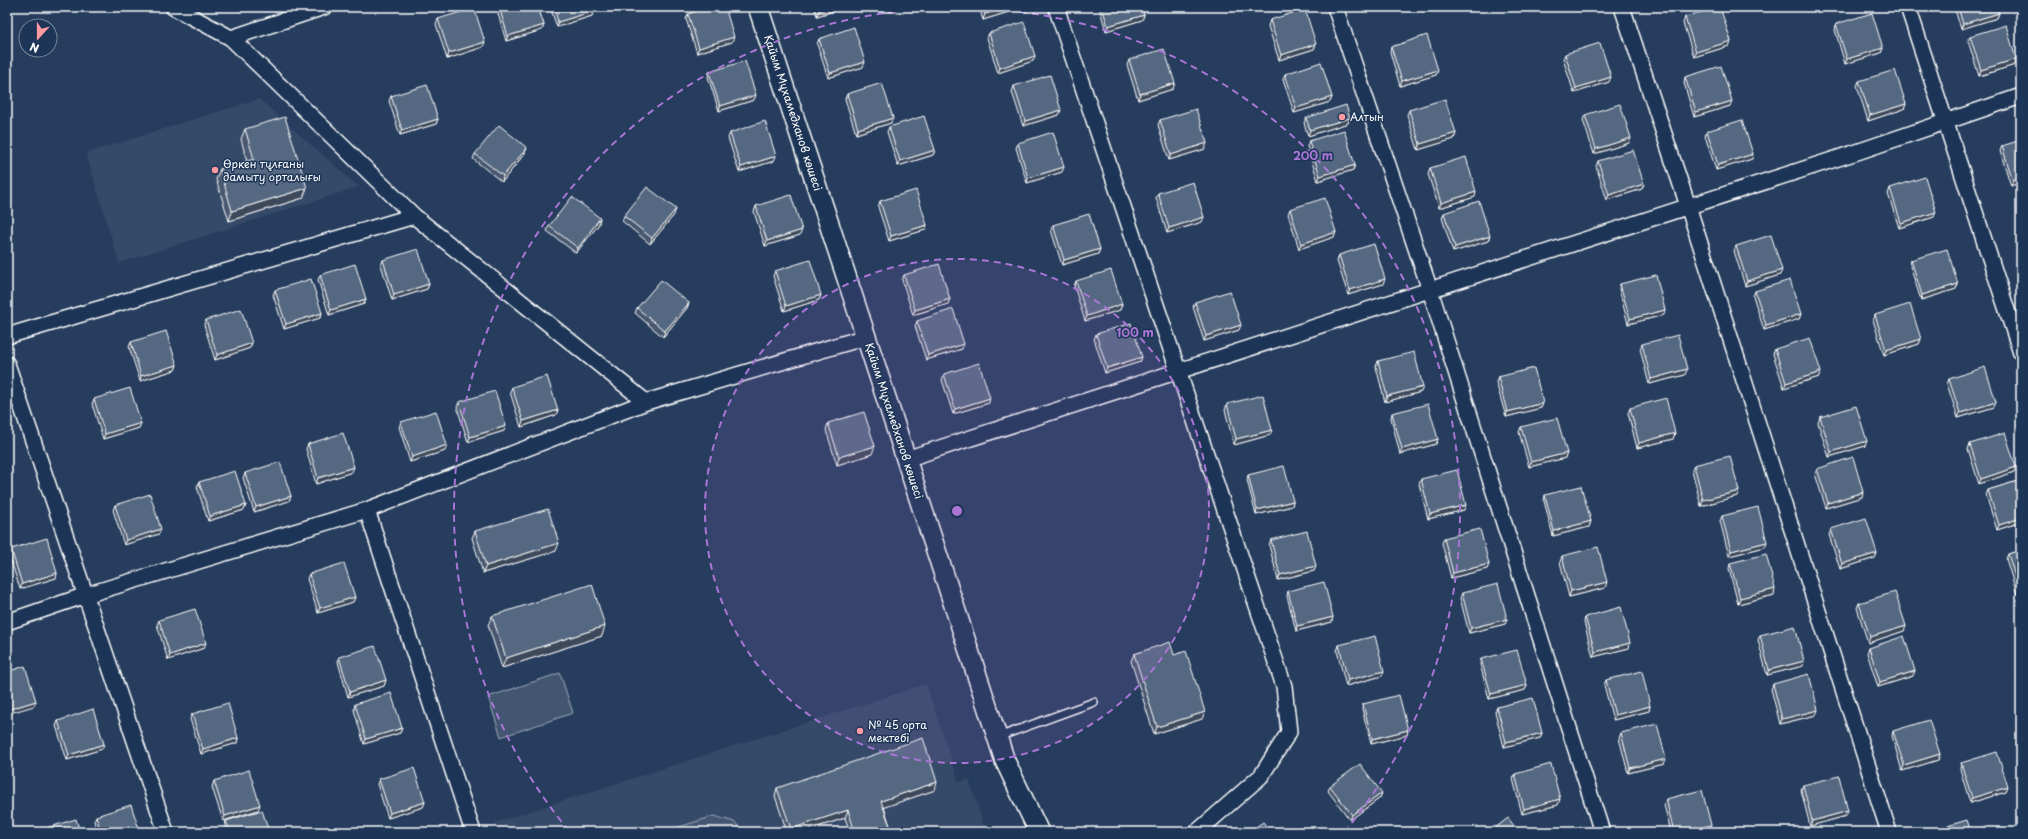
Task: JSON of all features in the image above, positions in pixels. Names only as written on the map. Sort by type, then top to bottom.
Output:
[{"type":"street","points":[[173,7],[231,38],[414,216],[646,402]]},
{"type":"street","points":[[231,38],[324,7]]},
{"type":"street","name":"Қайым Мұхамедханов көшесі","points":[[758,7],[1005,761],[1039,832]]},
{"type":"street","points":[[1056,7],[1284,686],[1289,732],[1261,776],[1197,832]]},
{"type":"street","points":[[1335,7],[1430,290],[1602,832]]},
{"type":"street","points":[[1622,7],[1688,206],[1889,832]]},
{"type":"street","points":[[1908,7],[2021,353]]},
{"type":"street","points":[[906,459],[1430,290],[2021,96]]},
{"type":"street","points":[[7,336],[414,216]]},
{"type":"street","points":[[7,622],[86,595],[367,510],[646,402],[866,337]]},
{"type":"street","points":[[7,364],[166,832]]},
{"type":"street","points":[[367,510],[473,832]]},
{"type":"lane","points":[[997,737],[1094,702]]},
{"type":"shaded area","name":"Өркен тұлғаны дамыту орталығы","points":[[259,99],[359,187],[119,263],[86,153]]},
{"type":"shaded area","points":[[560,673],[573,713],[501,737],[488,697]]},
{"type":"shaded area","name":"№ 45 орта мектебі","points":[[926,684],[959,782],[969,779],[986,832],[497,832],[494,823]]},
{"type":"shaded area","points":[[714,816],[734,822],[745,832],[663,832]]},
{"type":"building","points":[[499,7],[538,7],[544,25],[508,36]]},
{"type":"building","points":[[554,7],[593,7],[594,11],[558,22]]},
{"type":"building","points":[[709,7],[725,7],[734,37],[699,48],[688,14]]},
{"type":"building","points":[[818,7],[832,7],[819,11]]},
{"type":"building","points":[[982,7],[1008,7],[985,14]]},
{"type":"building","points":[[1102,7],[1142,7],[1144,15],[1108,26]]},
{"type":"building","points":[[1720,7],[1731,41],[1696,52],[1685,17]]},
{"type":"building","points":[[1958,7],[1997,7],[1999,13],[1963,24]]},
{"type":"building","points":[[474,8],[485,42],[449,53],[438,19]]},
{"type":"building","points":[[1305,9],[1316,44],[1281,55],[1270,20]]},
{"type":"building","points":[[1872,13],[1883,48],[1847,59],[1836,24]]},
{"type":"building","points":[[1024,22],[1035,56],[1000,68],[989,33]]},
{"type":"building","points":[[2006,25],[2016,59],[1981,70],[1970,36]]},
{"type":"building","points":[[854,27],[865,62],[830,73],[819,39]]},
{"type":"building","points":[[1427,35],[1438,70],[1402,81],[1391,47]]},
{"type":"building","points":[[1600,43],[1611,77],[1576,88],[1565,54]]},
{"type":"building","points":[[1164,49],[1175,83],[1140,94],[1129,60]]},
{"type":"building","points":[[745,61],[756,95],[720,106],[709,72]]},
{"type":"building","points":[[1321,62],[1332,97],[1296,108],[1285,74]]},
{"type":"building","points":[[1721,66],[1732,101],[1696,112],[1685,77]]},
{"type":"building","points":[[1895,70],[1906,104],[1870,115],[1859,81]]},
{"type":"building","points":[[1050,75],[1061,110],[1025,121],[1014,86]]},
{"type":"building","points":[[882,83],[893,118],[858,129],[847,94]]},
{"type":"building","points":[[427,85],[438,119],[402,130],[391,96]]},
{"type":"building","points":[[1445,99],[1456,133],[1420,144],[1409,110]]},
{"type":"building","points":[[1620,104],[1631,138],[1596,149],[1585,115]]},
{"type":"building","points":[[1346,105],[1350,118],[1310,130],[1306,118]]},
{"type":"building","points":[[1196,109],[1207,143],[1171,155],[1160,120]]},
{"type":"building","points":[[924,116],[935,150],[900,161],[889,127]]},
{"type":"building","points":[[285,117],[307,188],[232,211],[220,169],[254,159],[245,129]]},
{"type":"building","points":[[1742,120],[1753,154],[1718,165],[1707,131]]},
{"type":"building","points":[[765,121],[776,156],[741,167],[730,133]]},
{"type":"building","points":[[499,125],[527,148],[503,176],[475,154]]},
{"type":"building","points":[[1344,130],[1355,165],[1320,176],[1309,141]]},
{"type":"building","points":[[1053,132],[1064,167],[1028,178],[1018,143]]},
{"type":"building","points":[[2021,140],[2021,178],[2013,181],[2002,146]]},
{"type":"building","points":[[1633,150],[1644,184],[1609,195],[1598,161]]},
{"type":"building","points":[[1466,157],[1476,192],[1441,203],[1430,168]]},
{"type":"building","points":[[1925,177],[1936,212],[1901,223],[1890,188]]},
{"type":"building","points":[[1193,182],[1204,217],[1169,228],[1158,193]]},
{"type":"building","points":[[647,187],[676,209],[652,238],[624,216]]},
{"type":"building","points":[[916,190],[927,225],[891,236],[880,201]]},
{"type":"building","points":[[791,195],[802,230],[767,241],[756,206]]},
{"type":"building","points":[[572,197],[600,218],[578,248],[549,226]]},
{"type":"building","points":[[1325,198],[1336,232],[1301,244],[1290,209]]},
{"type":"building","points":[[1479,201],[1490,236],[1455,247],[1444,213]]},
{"type":"building","points":[[1089,214],[1100,249],[1064,260],[1053,225]]},
{"type":"building","points":[[1771,235],[1782,270],[1747,281],[1736,246]]},
{"type":"building","points":[[1374,244],[1385,279],[1350,290],[1339,255]]},
{"type":"building","points":[[418,249],[429,284],[394,295],[383,260]]},
{"type":"building","points":[[1947,249],[1958,284],[1922,295],[1911,260]]},
{"type":"building","points":[[810,260],[821,295],[786,306],[775,271]]},
{"type":"building","points":[[355,264],[366,299],[331,310],[320,275]]},
{"type":"building","points":[[939,264],[950,299],[915,310],[904,275]]},
{"type":"building","points":[[1111,270],[1122,304],[1087,316],[1076,281]]},
{"type":"building","points":[[1656,275],[1665,310],[1630,319],[1620,284]]},
{"type":"building","points":[[311,279],[322,313],[286,324],[275,290]]},
{"type":"building","points":[[661,280],[689,303],[665,331],[637,308]]},
{"type":"building","points":[[1790,280],[1801,314],[1766,325],[1755,291]]},
{"type":"building","points":[[1230,291],[1241,325],[1206,336],[1195,302]]},
{"type":"building","points":[[1910,304],[1921,339],[1886,350],[1875,315]]},
{"type":"building","points":[[241,309],[252,343],[217,355],[206,320]]},
{"type":"building","points":[[953,309],[964,344],[928,355],[917,321]]},
{"type":"building","points":[[1131,323],[1142,357],[1107,368],[1096,334]]},
{"type":"building","points":[[166,331],[177,365],[141,376],[131,342]]},
{"type":"building","points":[[1678,335],[1687,369],[1651,379],[1642,344]]},
{"type":"building","points":[[1810,338],[1821,372],[1786,383],[1775,349]]},
{"type":"building","points":[[1414,352],[1423,387],[1387,396],[1378,361]]},
{"type":"building","points":[[979,363],[990,398],[955,409],[944,374]]},
{"type":"building","points":[[1985,367],[1996,402],[1960,413],[1949,379]]},
{"type":"building","points":[[1534,368],[1543,403],[1507,412],[1498,377]]},
{"type":"building","points":[[547,376],[558,410],[523,421],[512,387]]},
{"type":"building","points":[[130,388],[141,423],[105,434],[94,399]]},
{"type":"building","points":[[495,391],[506,426],[470,437],[459,402]]},
{"type":"building","points":[[1263,395],[1272,430],[1236,439],[1227,404]]},
{"type":"building","points":[[1666,398],[1675,433],[1639,443],[1630,408]]},
{"type":"building","points":[[1428,404],[1438,439],[1402,449],[1392,413]]},
{"type":"building","points":[[1856,406],[1867,441],[1831,452],[1820,417]]},
{"type":"building","points":[[436,411],[447,445],[412,457],[401,422]]},
{"type":"building","points":[[864,412],[875,446],[839,457],[828,423]]},
{"type":"building","points":[[1557,418],[1567,453],[1531,462],[1521,427]]},
{"type":"building","points":[[343,433],[354,467],[318,478],[308,444]]},
{"type":"building","points":[[2005,433],[2016,467],[1981,479],[1970,444]]},
{"type":"building","points":[[1730,456],[1739,491],[1703,500],[1694,465]]},
{"type":"building","points":[[1853,457],[1863,492],[1828,503],[1817,469]]},
{"type":"building","points":[[280,462],[291,496],[256,507],[245,473]]},
{"type":"building","points":[[1284,466],[1293,501],[1257,510],[1248,475]]},
{"type":"building","points":[[1457,470],[1466,505],[1430,514],[1421,479]]},
{"type":"building","points":[[235,471],[246,505],[210,516],[199,482]]},
{"type":"building","points":[[2021,480],[2021,518],[1999,525],[1988,490]]},
{"type":"building","points":[[1581,486],[1591,521],[1554,531],[1545,495]]},
{"type":"building","points":[[150,494],[161,529],[126,540],[115,505]]},
{"type":"building","points":[[1758,507],[1767,542],[1731,551],[1722,516]]},
{"type":"building","points":[[548,509],[559,543],[486,566],[475,531]]},
{"type":"building","points":[[1866,518],[1877,553],[1842,564],[1831,529]]},
{"type":"building","points":[[1480,529],[1489,564],[1453,573],[1444,538]]},
{"type":"building","points":[[1307,531],[1316,566],[1280,575],[1271,540]]},
{"type":"building","points":[[47,538],[57,573],[22,584],[11,549]]},
{"type":"building","points":[[1598,547],[1607,582],[1571,591],[1562,556]]},
{"type":"building","points":[[2021,550],[2021,588],[2019,589],[2008,554]]},
{"type":"building","points":[[1766,554],[1775,589],[1740,598],[1730,563]]},
{"type":"building","points":[[344,563],[355,597],[320,608],[309,574]]},
{"type":"building","points":[[1324,582],[1333,617],[1297,626],[1288,591]]},
{"type":"building","points":[[592,584],[605,626],[506,658],[492,616]]},
{"type":"building","points":[[1498,584],[1507,619],[1471,628],[1462,593]]},
{"type":"building","points":[[1895,592],[1906,626],[1870,637],[1859,603]]},
{"type":"building","points":[[1621,607],[1630,643],[1595,652],[1585,617]]},
{"type":"building","points":[[195,609],[206,643],[170,655],[159,620]]},
{"type":"building","points":[[1795,626],[1804,661],[1769,670],[1760,635]]},
{"type":"building","points":[[1375,636],[1384,671],[1348,680],[1339,645]]},
{"type":"building","points":[[1904,636],[1915,671],[1880,682],[1869,648]]},
{"type":"building","points":[[1170,642],[1174,655],[1186,651],[1205,712],[1157,727],[1134,654]]},
{"type":"building","points":[[375,646],[386,680],[350,692],[339,657]]},
{"type":"building","points":[[1517,650],[1527,685],[1491,694],[1481,659]]},
{"type":"building","points":[[25,666],[36,701],[7,710],[7,672]]},
{"type":"building","points":[[1642,671],[1650,706],[1615,715],[1606,680]]},
{"type":"building","points":[[1809,674],[1818,710],[1782,719],[1773,684]]},
{"type":"building","points":[[391,693],[402,728],[366,739],[355,704]]},
{"type":"building","points":[[1399,695],[1408,730],[1372,739],[1363,704]]},
{"type":"building","points":[[1533,698],[1542,733],[1506,742],[1497,707]]},
{"type":"building","points":[[228,703],[238,738],[203,749],[192,714]]},
{"type":"building","points":[[93,709],[104,744],[69,755],[58,721]]},
{"type":"building","points":[[1929,720],[1940,754],[1904,765],[1893,731]]},
{"type":"building","points":[[1657,724],[1666,759],[1630,768],[1621,733]]},
{"type":"building","points":[[923,738],[937,782],[881,801],[892,832],[855,832],[848,810],[791,829],[777,788]]},
{"type":"building","points":[[1997,752],[2008,787],[1972,798],[1961,763]]},
{"type":"building","points":[[1360,764],[1382,793],[1352,815],[1330,786]]},
{"type":"building","points":[[1551,764],[1560,799],[1524,809],[1515,774]]},
{"type":"building","points":[[414,768],[425,802],[390,813],[379,779]]},
{"type":"building","points":[[249,770],[260,805],[225,816],[214,781]]},
{"type":"building","points":[[1839,776],[1848,811],[1812,821],[1803,785]]},
{"type":"building","points":[[1702,790],[1711,825],[1684,832],[1674,832],[1666,799]]},
{"type":"building","points":[[131,805],[140,832],[101,832],[96,816]]},
{"type":"building","points":[[262,810],[269,832],[230,832],[226,821]]},
{"type":"building","points":[[1508,818],[1519,832],[1490,832]]},
{"type":"building","points":[[76,819],[80,832],[41,832],[40,830]]},
{"type":"building","points":[[1967,820],[1971,832],[1931,831]]},
{"type":"building","points":[[1263,822],[1270,832],[1249,832]]},
{"type":"place","name":"Алтын","points":[[1342,117]]},
{"type":"place","name":"Өркен тұлғаны дамыту орталығы","points":[[215,170]]},
{"type":"place","name":"№ 45 орта мектебі","points":[[860,731]]}]
